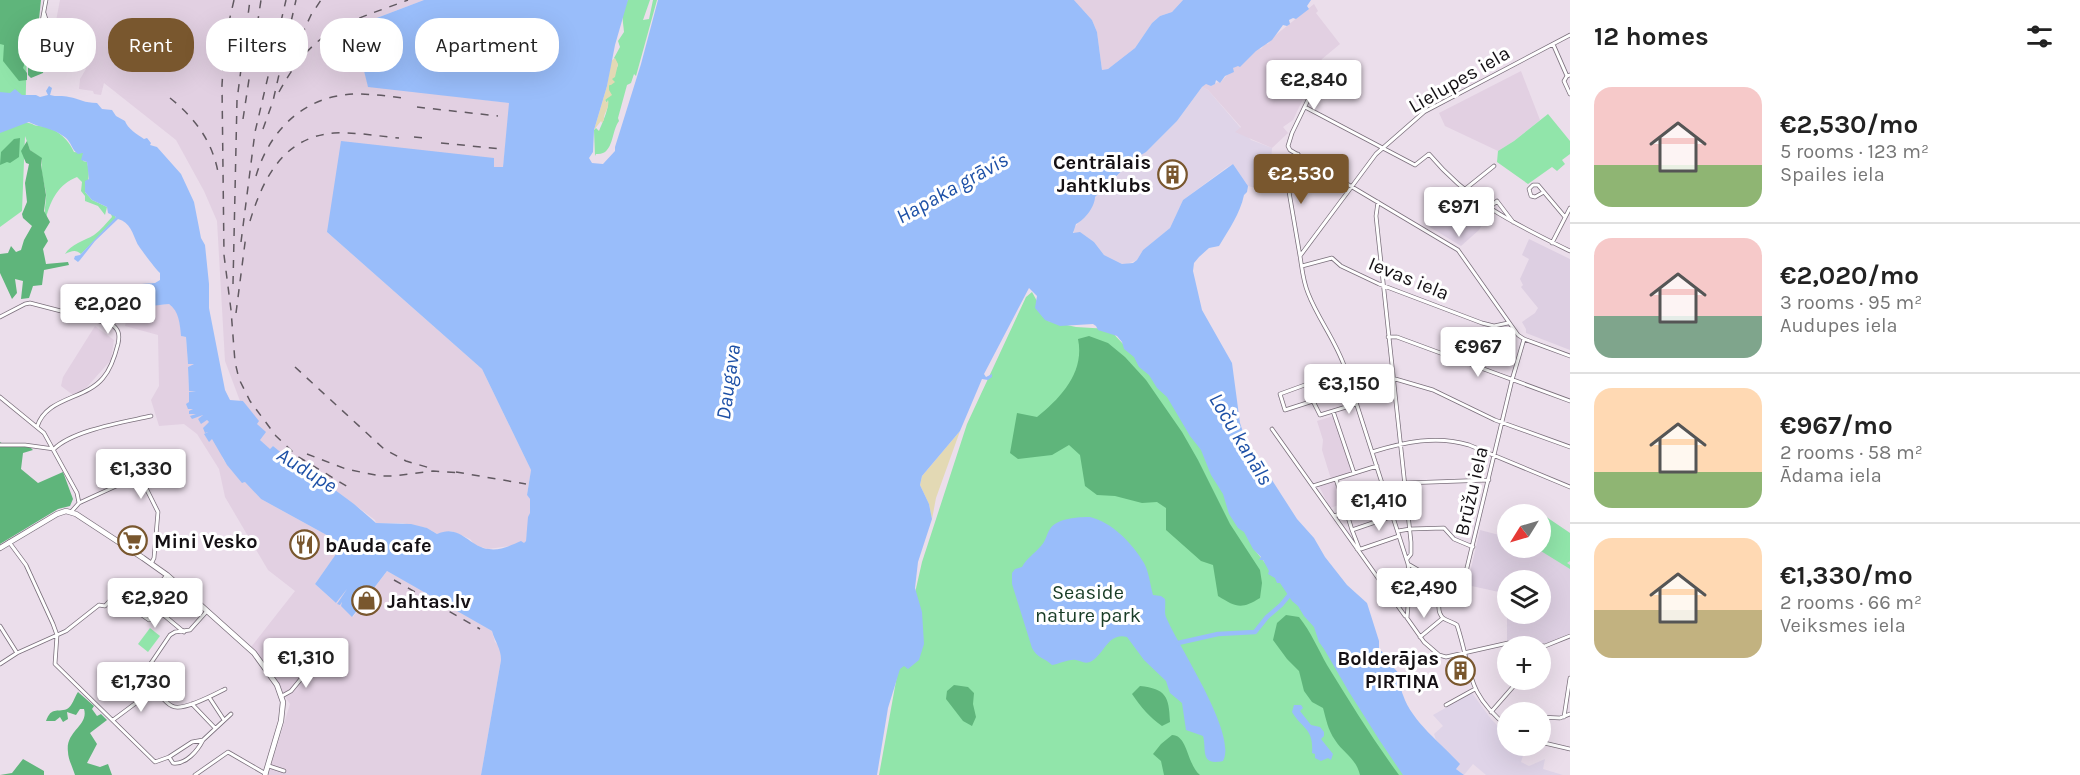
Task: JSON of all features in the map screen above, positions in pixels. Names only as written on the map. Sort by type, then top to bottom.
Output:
[{"type":"main road","points":[[0,548],[57,514],[71,512],[167,576],[254,653],[277,685],[282,696],[283,712],[266,774]]},
{"type":"street","points":[[44,13],[49,29],[45,34],[41,31],[41,27],[46,0]]},
{"type":"street","name":"Lielupes iela","points":[[1300,256],[1383,148],[1428,109],[1570,35]]},
{"type":"street","points":[[1552,44],[1569,76],[1564,81],[1570,94]]},
{"type":"street","points":[[1322,71],[1289,142],[1290,150],[1458,250],[1508,323],[1524,339],[1570,356]]},
{"type":"street","points":[[1305,106],[1415,165],[1430,154],[1442,170],[1489,208],[1515,224],[1570,251]]},
{"type":"street","points":[[1298,154],[1287,175],[1287,180],[1308,294],[1337,345],[1407,559],[1410,581],[1407,618]]},
{"type":"street","points":[[1464,190],[1494,166]]},
{"type":"street","points":[[1544,192],[1535,197],[1531,196],[1529,189],[1533,185],[1538,185],[1544,192],[1565,217]]},
{"type":"street","points":[[1489,208],[1497,201],[1515,224]]},
{"type":"street","points":[[1378,202],[1376,216],[1410,529],[1411,554],[1407,559]]},
{"type":"street","points":[[1552,243],[1570,208]]},
{"type":"street","name":"Ievas iela","points":[[1302,266],[1332,258],[1348,270],[1488,325],[1502,326],[1508,323]]},
{"type":"street","points":[[0,317],[30,303],[111,324],[118,331],[120,337],[115,355],[103,379],[83,393],[48,410],[40,418],[37,427]]},
{"type":"street","points":[[1388,338],[1397,338],[1570,401]]},
{"type":"street","name":"Brūžu iela","points":[[1444,594],[1460,584],[1465,576],[1524,339]]},
{"type":"street","points":[[1329,396],[1324,378],[1280,394],[1285,410],[1352,389]]},
{"type":"street","points":[[1392,378],[1433,390],[1502,422],[1570,447]]},
{"type":"street","points":[[0,397],[44,433],[77,493],[79,503]]},
{"type":"street","points":[[1312,401],[1320,416],[1356,404]]},
{"type":"street","points":[[1333,411],[1354,474]]},
{"type":"street","points":[[0,445],[25,445],[54,449],[66,441],[93,430],[151,416]]},
{"type":"street","points":[[1272,429],[1420,637],[1433,651],[1442,656],[1497,645]]},
{"type":"street","points":[[1372,452],[1400,443],[1452,441],[1469,445],[1570,487]]},
{"type":"street","points":[[1313,486],[1377,466]]},
{"type":"street","points":[[71,512],[79,503],[136,477],[141,478],[158,512],[154,558],[151,564]]},
{"type":"street","points":[[1336,479],[1358,549]]},
{"type":"street","points":[[1405,483],[1489,480]]},
{"type":"street","points":[[1334,516],[1346,512]]},
{"type":"street","points":[[1352,530],[1393,516]]},
{"type":"street","points":[[1397,531],[1444,528],[1454,539],[1473,547]]},
{"type":"street","points":[[1358,549],[1399,536]]},
{"type":"street","points":[[9,542],[26,565],[57,635],[55,664],[155,762],[169,757],[183,746],[203,740]]},
{"type":"street","points":[[1408,564],[1420,571],[1444,594],[1440,598],[1439,608],[1443,618],[1457,625],[1463,653],[1475,689],[1497,717]]},
{"type":"street","points":[[136,611],[167,576]]},
{"type":"street","points":[[0,664],[17,653],[73,627],[99,605],[105,606],[115,595],[149,620],[160,612],[184,632]]},
{"type":"street","points":[[207,611],[190,630],[170,635],[147,670],[148,676],[170,705],[178,708],[225,689]]},
{"type":"street","points":[[1420,637],[1443,618]]},
{"type":"street","points":[[0,626],[17,653]]},
{"type":"street","points":[[1551,644],[1570,636]]},
{"type":"street","points":[[282,696],[291,691],[314,663]]},
{"type":"street","points":[[1564,717],[1570,678]]},
{"type":"street","points":[[113,720],[156,688]]},
{"type":"street","points":[[1446,705],[1475,689]]},
{"type":"street","points":[[1491,712],[1510,690]]},
{"type":"street","points":[[209,697],[224,720]]},
{"type":"street","points":[[192,704],[215,728]]},
{"type":"street","points":[[169,757],[173,763],[182,762],[231,714]]},
{"type":"street","points":[[1551,719],[1570,714]]},
{"type":"street","points":[[1551,745],[1570,749]]},
{"type":"street","points":[[195,775],[228,752],[266,774]]},
{"type":"street","points":[[269,766],[284,771]]},
{"type":"shaded area","points":[[60,0],[424,0],[377,18],[320,18],[320,72],[364,72],[368,86],[510,103],[503,167],[493,167],[494,158],[327,232],[482,369],[531,470],[527,495],[530,499],[530,513],[524,544],[488,549],[475,545],[470,539],[451,531],[437,534],[427,528],[402,523],[376,523],[331,487],[309,475],[273,446],[270,450],[260,440],[258,421],[243,401],[240,401],[225,361],[217,221],[204,191],[176,140],[104,83],[101,95],[79,89],[80,79],[84,72],[96,72],[96,18],[57,18]]},
{"type":"shaded area","points":[[1074,0],[1183,0],[1172,12],[1160,16],[1152,23],[1135,48],[1108,69],[1102,70],[1097,32],[1092,20]]},
{"type":"shaded area","points":[[1314,4],[1318,11],[1316,13],[1340,44],[1322,59],[1293,120],[1283,127],[1288,133],[1272,148],[1235,132],[1241,127],[1208,90],[1202,87],[1207,83],[1211,86],[1220,83],[1233,68],[1266,43],[1268,44],[1272,38]]},
{"type":"shaded area","points":[[1521,71],[1540,120],[1514,141],[1498,151],[1445,126],[1439,113]]},
{"type":"shaded area","points":[[1202,87],[1208,90],[1251,140],[1272,148],[1270,176],[1263,190],[1248,186],[1233,164],[1183,200],[1170,228],[1143,250],[1137,260],[1127,264],[1122,264],[1104,255],[1094,242],[1083,235],[1074,235],[1074,228],[1090,210],[1095,197],[1177,121]]},
{"type":"shaded area","points":[[1449,193],[1487,216],[1479,230],[1461,246],[1428,226]]},
{"type":"shaded area","points":[[1529,239],[1570,259],[1570,350],[1526,333],[1522,322],[1538,308],[1521,287],[1523,285],[1520,279],[1529,259],[1522,255]]},
{"type":"shaded area","points":[[131,302],[140,306],[169,304],[175,309],[180,319],[181,336],[186,337],[188,364],[193,362],[194,364],[188,367],[189,391],[196,391],[189,392],[189,402],[196,415],[191,416],[203,415],[198,419],[201,423],[207,420],[213,426],[223,459],[232,471],[243,483],[245,481],[261,499],[343,544],[315,584],[336,603],[347,589],[337,604],[342,602],[342,606],[353,617],[387,571],[492,631],[495,642],[500,647],[501,660],[481,775],[268,775],[290,704],[251,647],[295,591],[268,570],[225,497],[219,469],[197,434],[184,424],[159,426],[151,400],[159,386],[158,335],[125,326]]},
{"type":"shaded area","points":[[95,326],[114,340],[111,360],[87,387],[73,395],[61,386],[63,377]]},
{"type":"shaded area","points":[[1333,416],[1353,472],[1331,479],[1322,450],[1323,440],[1317,421]]},
{"type":"shaded area","points":[[1336,481],[1342,504],[1330,508],[1319,486]]},
{"type":"shaded area","points":[[1551,520],[1570,533],[1570,633],[1551,642],[1551,636],[1507,636],[1507,624],[1551,624],[1551,570],[1497,570],[1497,592],[1467,585],[1480,530],[1497,534],[1497,558],[1551,558]]},
{"type":"shaded area","points":[[1472,693],[1497,725],[1497,756],[1523,756],[1521,762],[1529,766],[1545,759],[1543,769],[1563,775],[1486,775],[1473,764],[1464,775],[1455,768],[1459,764],[1436,740],[1434,734],[1443,726],[1433,715]]},
{"type":"green space","points":[[0,0],[18,33],[18,72],[26,72],[25,123],[56,131],[65,138],[74,152],[83,153],[83,161],[87,162],[89,173],[85,192],[92,200],[107,207],[105,215],[98,206],[85,201],[85,196],[81,191],[82,182],[77,177],[65,184],[57,193],[46,218],[42,159],[30,150],[25,136],[22,211],[0,227]]},
{"type":"green space","points":[[0,0],[41,0],[39,18],[18,18],[18,72],[26,72],[27,80],[19,81],[3,61],[4,45],[0,44]]},
{"type":"green space","points":[[628,0],[650,0],[643,20],[649,19],[653,0],[657,0],[636,76],[634,74],[631,83],[627,85],[619,121],[609,147],[602,154],[595,156],[594,130],[596,128],[599,131],[605,116],[608,100],[607,103],[605,100],[618,65],[614,58],[620,47],[618,41],[624,32],[624,8]]},
{"type":"green space","points":[[28,72],[43,72],[31,78]]},
{"type":"green space","points":[[1548,114],[1570,141],[1570,154],[1562,160],[1565,164],[1557,171],[1552,167],[1528,184],[1497,162],[1498,151]]},
{"type":"green space","points":[[20,138],[19,157],[10,163],[0,165],[1,152],[14,139]]},
{"type":"green space","points":[[27,141],[30,150],[42,158],[46,195],[44,211],[50,222],[44,232],[48,241],[43,249],[46,264],[68,262],[69,265],[44,270],[42,285],[33,286],[29,298],[21,299],[23,281],[15,279],[17,293],[12,299],[0,273],[0,254],[8,253],[11,246],[16,252],[21,250],[32,226],[22,214],[27,202],[25,183],[29,164],[26,163],[21,151]]},
{"type":"green space","points":[[111,214],[114,214],[116,218],[81,254],[73,251],[65,254],[74,245],[97,233],[112,217]]},
{"type":"green space","name":"Seaside nature park","points":[[1032,292],[1048,321],[1076,327],[1109,329],[1171,395],[1194,432],[1254,549],[1321,634],[1405,775],[879,775],[900,659],[922,562],[967,424],[1026,297]]},
{"type":"green space","points":[[1089,336],[1108,343],[1125,357],[1146,380],[1182,432],[1230,524],[1260,570],[1262,583],[1260,598],[1239,606],[1218,596],[1213,565],[1201,561],[1166,530],[1166,508],[1157,502],[1142,503],[1115,496],[1097,495],[1085,486],[1080,455],[1069,445],[1052,455],[1018,459],[1010,453],[1017,413],[1037,417],[1055,401],[1074,373],[1078,362],[1078,339]]},
{"type":"green space","points":[[0,442],[6,446],[30,447],[33,450],[23,453],[21,469],[38,483],[63,472],[73,499],[70,506],[58,509],[0,544]]},
{"type":"green space","points":[[1551,520],[1570,533],[1570,561],[1567,563],[1570,569],[1551,557]]},
{"type":"green space","points":[[1286,615],[1299,617],[1353,707],[1399,775],[1360,775],[1353,760],[1335,740],[1323,708],[1312,702],[1304,691],[1299,671],[1273,640],[1277,623]]},
{"type":"green space","points":[[150,628],[160,636],[148,652],[138,644]]},
{"type":"green space","points":[[954,685],[968,687],[974,693],[973,704],[976,717],[972,726],[963,721],[946,699],[947,691]]},
{"type":"green space","points":[[1140,686],[1156,689],[1164,695],[1169,706],[1170,722],[1162,726],[1142,707],[1132,694]]},
{"type":"green space","points":[[78,692],[94,706],[92,709],[97,716],[101,714],[107,720],[90,733],[97,744],[87,763],[100,767],[108,764],[112,775],[75,775],[69,758],[68,745],[83,720],[84,709],[80,709],[76,715],[67,712],[68,719],[63,722],[60,717],[55,721],[46,721],[52,712],[69,708]]},
{"type":"green space","points":[[1172,735],[1181,740],[1192,765],[1200,775],[1164,775],[1161,761],[1153,754]]},
{"type":"green space","points":[[23,759],[44,771],[44,775],[0,775],[12,773]]},
{"type":"sand","points":[[615,58],[618,64],[615,77],[612,79],[615,82],[609,85],[612,95],[605,100],[607,103],[608,100],[608,103],[604,120],[594,130],[607,86],[611,61]]},
{"type":"sand","points":[[960,431],[936,498],[932,519],[929,504],[920,485],[922,476]]},
{"type":"water","points":[[424,0],[628,0],[594,130],[593,152],[589,158],[592,163],[603,164],[615,151],[658,0],[1074,0],[1092,20],[1097,32],[1102,70],[1108,69],[1135,48],[1152,23],[1160,16],[1172,12],[1183,0],[1311,0],[1307,6],[1309,9],[1296,19],[1289,20],[1290,24],[1287,26],[1283,25],[1272,40],[1256,51],[1240,67],[1233,68],[1234,72],[1225,76],[1220,83],[1216,80],[1211,86],[1206,84],[1202,87],[1177,121],[1095,197],[1091,208],[1086,216],[1076,224],[1073,233],[1080,232],[1094,242],[1104,255],[1122,264],[1133,263],[1143,250],[1170,228],[1183,200],[1233,164],[1248,186],[1247,192],[1234,221],[1219,246],[1209,248],[1199,257],[1194,263],[1193,271],[1202,310],[1232,363],[1240,423],[1245,438],[1297,519],[1314,538],[1325,557],[1347,585],[1367,603],[1379,641],[1379,649],[1388,657],[1402,677],[1402,690],[1407,705],[1428,732],[1460,764],[1456,769],[1464,775],[1403,775],[1349,692],[1319,642],[1314,627],[1280,583],[1268,574],[1269,571],[1263,560],[1259,560],[1261,557],[1229,514],[1223,494],[1211,475],[1201,450],[1167,397],[1157,388],[1149,375],[1139,367],[1134,357],[1124,349],[1117,336],[1098,330],[1093,324],[1060,326],[1045,320],[1035,308],[1037,296],[1029,288],[984,374],[986,377],[992,374],[992,377],[988,380],[982,379],[960,431],[922,476],[920,485],[929,504],[932,519],[918,562],[915,588],[922,612],[924,644],[919,660],[908,669],[904,666],[900,669],[888,708],[877,775],[481,775],[501,660],[492,631],[387,571],[352,617],[341,606],[342,602],[340,605],[337,604],[347,589],[336,603],[315,584],[343,544],[261,499],[245,482],[242,483],[227,465],[212,439],[209,442],[204,434],[208,432],[205,433],[203,428],[209,422],[207,420],[201,424],[198,419],[203,415],[192,419],[190,416],[196,414],[189,414],[189,411],[193,409],[188,409],[186,404],[189,402],[189,392],[196,392],[189,391],[188,367],[194,364],[188,364],[186,337],[181,336],[175,310],[169,304],[139,305],[126,295],[128,285],[155,283],[160,280],[160,273],[138,245],[128,226],[118,219],[95,241],[78,262],[74,259],[116,217],[108,213],[107,207],[92,200],[85,192],[85,181],[89,179],[87,162],[81,160],[83,153],[78,154],[61,134],[29,122],[0,133],[0,92],[10,93],[15,89],[22,95],[40,97],[48,95],[46,91],[49,86],[52,88],[50,95],[67,96],[97,103],[102,109],[112,110],[133,131],[144,139],[147,138],[150,145],[157,147],[181,174],[194,202],[201,238],[205,245],[209,308],[225,390],[230,400],[243,401],[259,421],[257,424],[266,432],[260,440],[270,449],[273,446],[309,475],[331,487],[376,523],[411,524],[427,528],[437,534],[452,531],[489,549],[510,546],[521,541],[524,543],[530,513],[530,499],[527,495],[531,470],[482,369],[327,232],[341,141],[494,158],[494,167],[503,167],[509,103],[368,87],[364,72],[403,72],[403,18],[377,18]]},
{"type":"water","points":[[1090,517],[1114,529],[1128,541],[1146,567],[1153,595],[1165,599],[1166,617],[1215,711],[1225,748],[1223,761],[1215,762],[1207,759],[1203,736],[1186,730],[1182,703],[1170,693],[1166,681],[1144,660],[1127,637],[1120,636],[1110,641],[1095,659],[1088,663],[1073,660],[1052,665],[1036,654],[1032,648],[1012,584],[1012,573],[1015,569],[1022,567],[1041,546],[1053,525],[1068,519]]},
{"type":"water","points":[[1294,705],[1301,705],[1303,708],[1300,711],[1311,725],[1320,727],[1324,732],[1321,739],[1333,754],[1331,760],[1328,758],[1321,761],[1315,758],[1309,734],[1292,712]]},
{"type":"waterway","points":[[1178,643],[1218,634],[1255,632],[1291,593]]},
{"type":"railway","points":[[234,0],[225,39],[222,85],[224,255],[235,362],[239,379],[250,401],[276,436],[297,456],[348,487]]},
{"type":"railway","points":[[233,284],[237,100],[250,0]]},
{"type":"railway","points":[[243,119],[261,0]]},
{"type":"railway","points":[[241,242],[255,132],[286,0]]},
{"type":"railway","points":[[263,129],[273,101],[296,0]]},
{"type":"railway","points":[[308,22],[321,0]]},
{"type":"railway","points":[[279,92],[292,71],[318,41],[348,23],[408,0]]},
{"type":"railway","points":[[256,176],[262,159],[280,130],[306,108],[338,96],[356,94],[403,98]]},
{"type":"railway","points":[[170,98],[195,122],[207,140],[218,172]]},
{"type":"railway","points":[[417,107],[498,116]]},
{"type":"railway","points":[[250,221],[261,190],[269,176],[288,152],[301,143],[316,136],[334,133],[399,138]]},
{"type":"railway","points":[[414,137],[426,138]]},
{"type":"railway","points":[[441,143],[502,149]]},
{"type":"railway","points":[[236,313],[246,235]]},
{"type":"railway","points":[[295,367],[384,449],[406,461],[430,468]]},
{"type":"railway","points":[[307,454],[346,469],[380,476],[433,471],[462,473]]},
{"type":"railway","points":[[456,472],[526,484]]},
{"type":"railway","points":[[394,580],[480,629]]},
{"type":"place","name":"Centrālais Jahtklubs","points":[[1172,174]]},
{"type":"place","name":"Mini Vesko","points":[[133,541]]},
{"type":"place","name":"bAuda cafe","points":[[304,545]]},
{"type":"place","name":"Jahtas.lv","points":[[366,601]]},
{"type":"place","name":"Bolderājas PIRTIŅA","points":[[1460,670]]},
{"type":"water label","name":"Hapaka grāvis","points":[[952,188]]},
{"type":"water label","name":"Daugava","points":[[728,382]]},
{"type":"water label","name":"Loču kanāls","points":[[1241,439]]},
{"type":"water label","name":"Audupe","points":[[307,470]]}]
